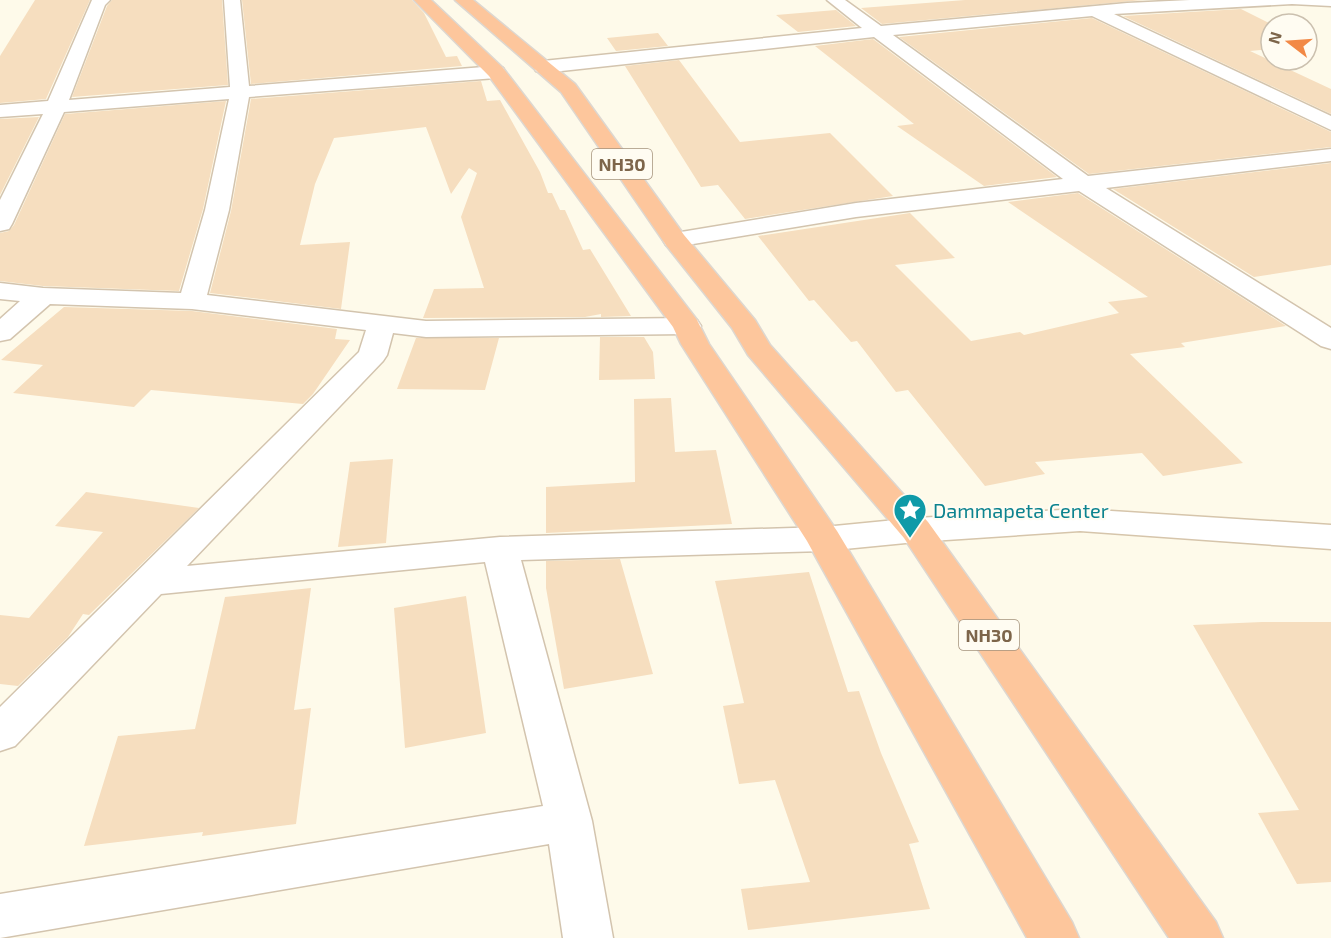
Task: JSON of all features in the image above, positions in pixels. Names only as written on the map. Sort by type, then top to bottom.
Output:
[{"type":"highway","name":"NH30","points":[[422,0],[496,72],[687,326],[695,344],[824,539],[1054,938]]},
{"type":"highway","name":"NH30","points":[[464,0],[568,88],[675,240],[745,326],[758,349],[916,530],[1198,938]]},
{"type":"street","points":[[0,224],[56,107],[98,3],[102,0]]},
{"type":"street","points":[[192,302],[217,210],[240,93],[232,0]]},
{"type":"street","points":[[836,0],[1083,184],[1331,340]]},
{"type":"street","points":[[1074,0],[1331,124]]},
{"type":"street","points":[[543,68],[878,31],[1094,11],[1164,5],[1289,0]]},
{"type":"street","points":[[1296,0],[1331,1]]},
{"type":"street","points":[[1312,0],[1331,9]]},
{"type":"street","points":[[0,111],[496,72]]},
{"type":"street","points":[[675,240],[856,210],[1331,154]]},
{"type":"street","points":[[0,291],[43,296],[192,302],[426,329],[687,326]]},
{"type":"street","points":[[0,333],[43,296]]},
{"type":"street","points":[[0,734],[373,355],[382,323]]},
{"type":"street","points":[[150,582],[500,549],[824,539],[916,530],[1080,520],[1331,537]]},
{"type":"street","points":[[500,549],[569,821],[588,938]]},
{"type":"street","points":[[0,917],[569,821]]},
{"type":"building","points":[[35,0],[90,0],[46,99],[0,103],[0,56]]},
{"type":"building","points":[[112,0],[222,0],[228,85],[72,97],[107,6]]},
{"type":"building","points":[[242,0],[412,0],[424,13],[446,57],[457,56],[462,66],[251,84]]},
{"type":"building","points":[[965,0],[1143,0],[882,24],[861,8]]},
{"type":"building","points":[[1241,9],[1259,18],[1259,50],[1250,51],[1259,55],[1259,72],[1295,72],[1331,89],[1331,114],[1123,16]]},
{"type":"building","points":[[836,10],[856,26],[798,32],[776,15]]},
{"type":"building","points":[[1092,18],[1331,132],[1331,147],[1089,174],[899,37]]},
{"type":"building","points":[[658,33],[668,46],[616,51],[607,38]]},
{"type":"building","points":[[873,39],[1057,177],[984,186],[897,126],[914,124],[815,46]]},
{"type":"building","points":[[679,60],[740,142],[830,133],[893,196],[745,219],[718,185],[701,187],[625,66]]},
{"type":"building","points":[[481,81],[487,101],[500,100],[540,172],[548,193],[552,193],[560,210],[565,210],[583,250],[590,249],[631,316],[601,317],[601,314],[585,317],[423,318],[434,289],[484,288],[461,217],[477,173],[469,168],[451,194],[426,127],[334,138],[315,184],[300,245],[350,242],[341,309],[210,293],[231,211],[251,99]]},
{"type":"building","points":[[226,101],[203,209],[179,291],[43,286],[0,281],[0,233],[9,231],[14,225],[65,114]]},
{"type":"building","points":[[39,117],[0,195],[0,119]]},
{"type":"building","points":[[1331,163],[1331,265],[1254,277],[1113,189]]},
{"type":"building","points":[[1078,193],[1286,326],[1181,343],[1185,347],[1130,354],[1243,463],[1163,476],[1142,453],[1035,462],[1045,474],[985,486],[908,390],[896,392],[857,341],[851,342],[814,300],[809,301],[758,236],[910,213],[955,258],[895,265],[971,341],[1020,332],[1024,335],[1119,313],[1108,302],[1148,297],[1008,202]]},
{"type":"building","points":[[64,307],[192,311],[337,329],[335,339],[350,340],[313,394],[303,404],[151,390],[134,407],[13,393],[43,365],[1,360]]},
{"type":"building","points":[[600,337],[644,337],[653,352],[655,379],[599,380]]},
{"type":"building","points":[[416,338],[499,338],[485,390],[397,389]]},
{"type":"building","points":[[671,398],[675,452],[716,450],[732,524],[546,533],[546,487],[635,482],[634,399]]},
{"type":"building","points":[[393,459],[386,543],[338,547],[350,462]]},
{"type":"building","points":[[86,492],[199,508],[89,615],[83,614],[68,637],[18,686],[0,684],[0,615],[29,618],[103,532],[55,526]]},
{"type":"building","points":[[620,559],[653,674],[564,689],[546,588],[546,561]]},
{"type":"building","points":[[809,572],[848,692],[859,691],[881,753],[919,842],[909,844],[930,909],[748,930],[741,889],[810,882],[775,780],[739,784],[723,706],[744,703],[715,581]]},
{"type":"building","points":[[311,588],[294,710],[311,708],[296,824],[202,836],[203,832],[84,846],[118,736],[195,729],[225,597]]},
{"type":"building","points":[[466,596],[486,733],[405,748],[394,608]]},
{"type":"building","points":[[1331,622],[1331,882],[1297,884],[1258,813],[1299,810],[1193,625]]},
{"type":"place","name":"Dammapeta Center","points":[[910,539]]}]
